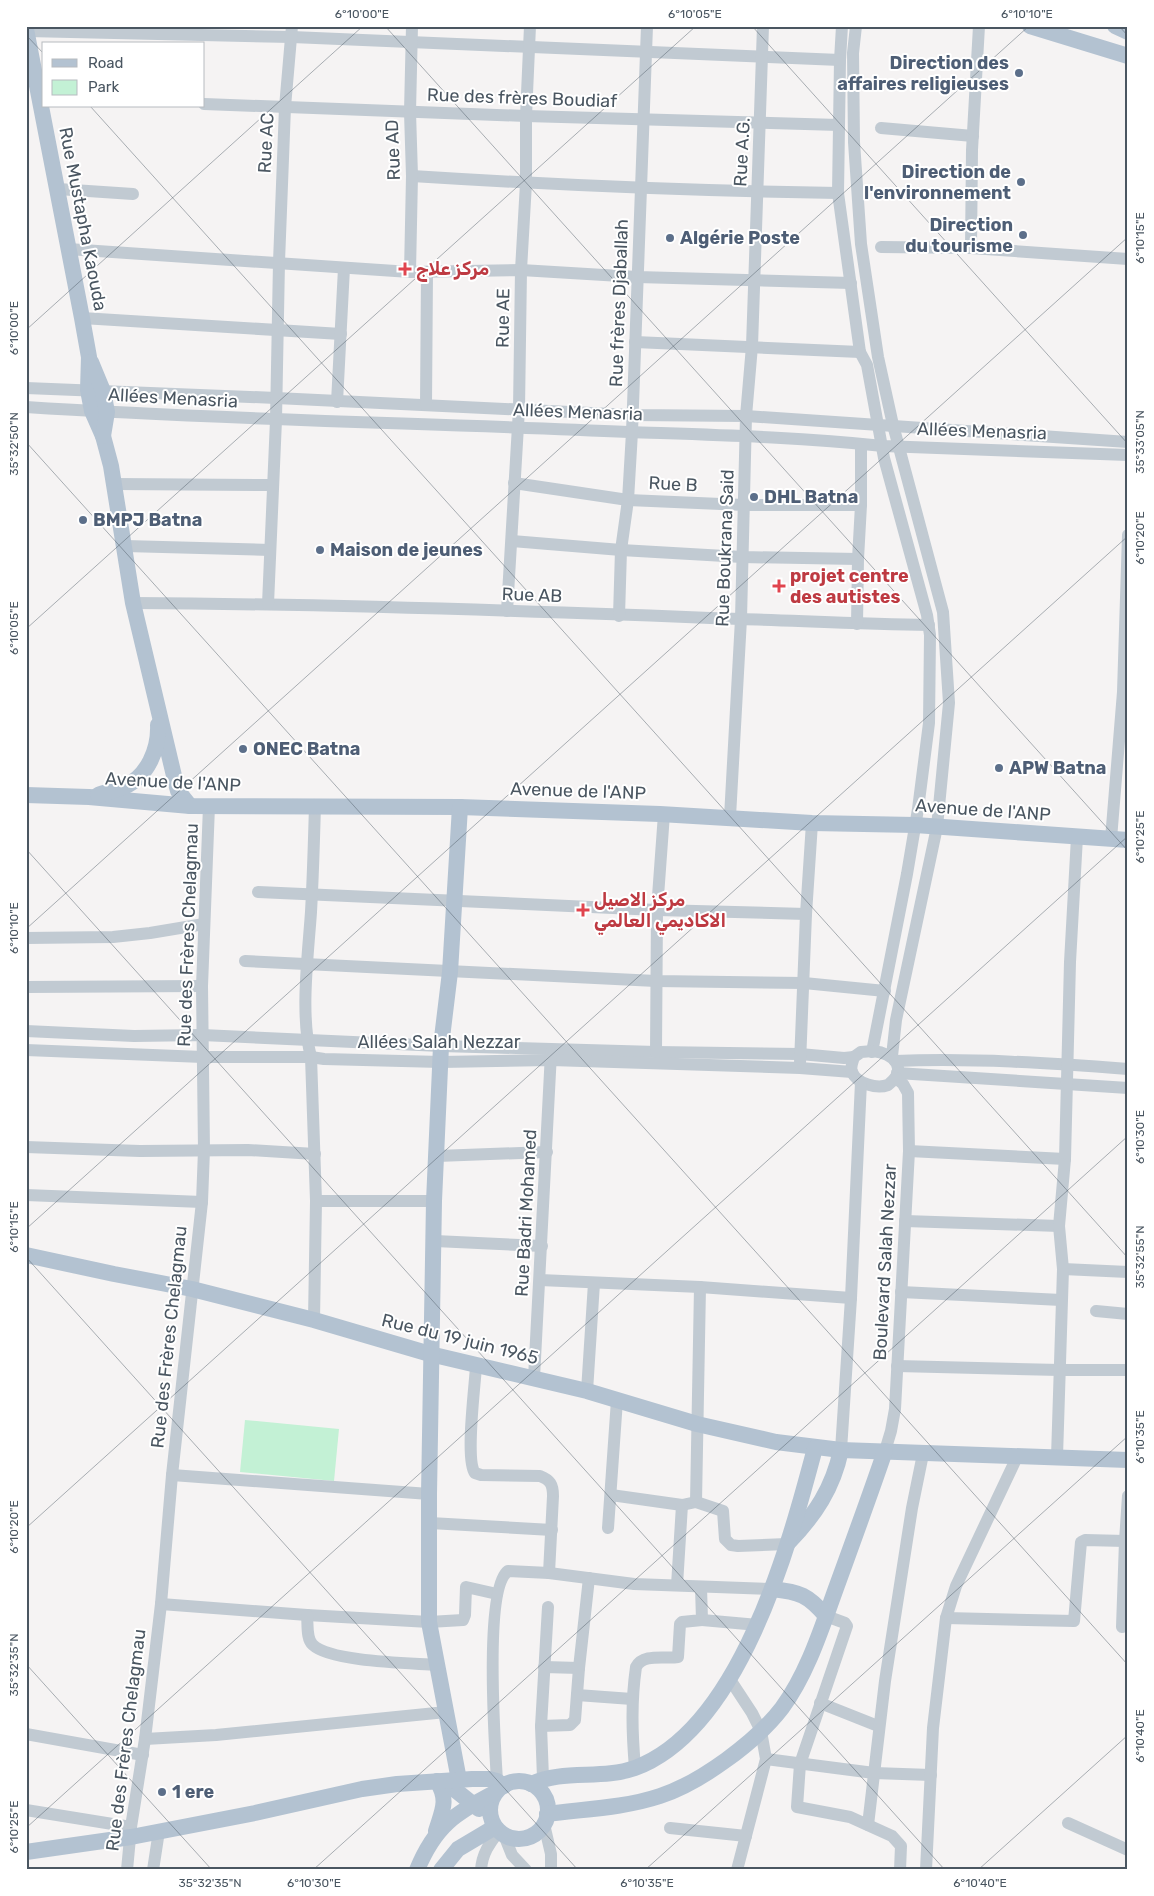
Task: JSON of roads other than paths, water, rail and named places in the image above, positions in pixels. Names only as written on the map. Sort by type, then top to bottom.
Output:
[{"type":"main road","points":[[1030,26],[1128,56]]},
{"type":"main road","points":[[1115,26],[1128,32]]},
{"type":"main road","name":"Rue Mustapha Kaouda","points":[[26,30],[41,97]]},
{"type":"main road","name":"Rue Mustapha Kaouda","points":[[43,108],[103,436],[114,484],[133,603],[158,712]]},
{"type":"main road","points":[[89,797],[123,787],[132,782],[146,768],[158,738],[158,712]]},
{"type":"main road","points":[[158,712],[178,791],[190,806]]},
{"type":"main road","name":"Avenue de l'ANP","points":[[26,795],[89,797],[190,806],[460,807],[664,814],[812,823],[915,825],[1128,840]]},
{"type":"main road","points":[[434,1837],[445,1802],[442,1789],[447,1781],[446,1712],[429,1622],[430,1354],[435,1241],[434,1201],[441,1054],[450,972],[460,807]]},
{"type":"main road","name":"Rue du 19 juin 1965","points":[[26,1255],[192,1289],[314,1320],[476,1366],[587,1391],[697,1424],[753,1438],[814,1448],[841,1450],[1128,1460]]},
{"type":"main road","points":[[417,1870],[427,1846],[449,1820],[499,1786],[512,1782],[537,1781],[557,1775],[616,1772],[635,1768],[676,1744],[694,1725],[730,1678],[758,1625],[787,1544],[814,1448]]},
{"type":"main road","points":[[787,1544],[819,1507],[830,1486],[841,1450]]},
{"type":"main road","points":[[546,1819],[636,1803],[661,1796],[688,1784],[722,1763],[761,1731],[782,1708],[801,1677],[826,1616],[886,1451]]},
{"type":"main road","points":[[772,1589],[800,1593],[815,1603],[826,1616]]},
{"type":"main road","points":[[26,1852],[131,1832],[159,1831],[255,1813],[362,1789],[488,1779],[499,1786]]},
{"type":"main road","points":[[447,1781],[497,1828],[515,1839],[526,1838],[537,1833],[546,1819],[546,1802],[537,1781]]},
{"type":"main road","points":[[497,1828],[490,1809],[499,1786]]},
{"type":"main road","points":[[441,1870],[458,1849],[497,1828]]},
{"type":"street","name":"Rue AD","points":[[410,272],[412,26]]},
{"type":"street","name":"Rue AE","points":[[507,611],[519,409],[521,270],[526,183],[526,116],[530,26]]},
{"type":"street","name":"Rue frères Djaballah","points":[[619,616],[621,550],[628,500],[632,432],[647,26]]},
{"type":"street","name":"Rue A.G.","points":[[754,280],[763,26]]},
{"type":"street","points":[[842,26],[838,192],[860,352],[867,365],[884,458],[929,625],[929,723],[915,825],[872,1052]]},
{"type":"street","points":[[854,1056],[852,1072],[860,1082],[872,1086],[884,1086],[895,1067],[896,1020],[937,827],[949,703],[943,612],[893,425],[878,357],[861,244],[854,142],[853,53],[856,26]]},
{"type":"street","points":[[971,248],[973,136],[979,26]]},
{"type":"street","points":[[26,30],[159,34],[292,32],[411,43],[840,60]]},
{"type":"street","name":"Rue AC","points":[[268,604],[276,420],[278,262],[285,107],[292,32]]},
{"type":"street","name":"Rue des frères Boudiaf","points":[[205,104],[839,125]]},
{"type":"street","points":[[880,128],[973,136]]},
{"type":"street","points":[[412,176],[640,188],[757,192],[838,192]]},
{"type":"street","points":[[58,189],[132,194]]},
{"type":"street","points":[[881,247],[971,248],[1128,259]]},
{"type":"street","points":[[68,249],[410,272],[521,270],[637,277],[851,283]]},
{"type":"street","points":[[338,402],[344,268]]},
{"type":"street","points":[[426,405],[427,272]]},
{"type":"street","name":"Rue Boukrana Said","points":[[730,817],[740,619],[747,436],[746,416],[752,346],[754,280]]},
{"type":"street","points":[[82,318],[341,334]]},
{"type":"street","points":[[635,342],[860,352]]},
{"type":"street","name":"Allées Menasria","points":[[26,388],[632,415],[746,416],[1128,442]]},
{"type":"street","name":"Allées Menasria","points":[[26,407],[276,420],[518,426],[747,436],[883,446],[898,445],[1128,455]]},
{"type":"street","points":[[857,624],[861,444]]},
{"type":"street","name":"Rue B","points":[[514,483],[628,500],[744,505],[861,505]]},
{"type":"street","points":[[114,484],[272,485]]},
{"type":"street","points":[[1111,839],[1125,692],[1128,535]]},
{"type":"street","points":[[512,540],[621,550],[742,557],[858,558]]},
{"type":"street","points":[[125,546],[270,550]]},
{"type":"street","name":"Rue AB","points":[[133,603],[268,604],[929,625]]},
{"type":"street","points":[[314,1320],[315,1154],[311,1058],[306,1039],[307,965],[315,805]]},
{"type":"street","name":"Rue des Frères Chelagmau","points":[[127,1870],[161,1604],[172,1475],[202,1202],[204,1150],[202,986],[210,806]]},
{"type":"street","points":[[656,1052],[658,910],[664,814]]},
{"type":"street","points":[[800,1068],[806,914],[812,823]]},
{"type":"street","points":[[1057,1457],[1063,1269],[1059,1226],[1065,1159],[1069,1065],[1070,962],[1077,837]]},
{"type":"street","points":[[258,892],[658,910],[806,914]]},
{"type":"street","points":[[899,916],[916,922]]},
{"type":"street","points":[[26,938],[112,937],[204,924]]},
{"type":"street","points":[[244,961],[656,981],[804,983],[885,991]]},
{"type":"street","points":[[26,987],[202,986]]},
{"type":"street","points":[[26,1031],[134,1036],[202,1035],[306,1039],[441,1054]]},
{"type":"street","name":"Allées Salah Nezzar","points":[[26,1050],[203,1057],[311,1058],[441,1054],[551,1054],[852,1072]]},
{"type":"street","points":[[551,1054],[656,1052],[800,1054],[844,1058],[861,1052],[872,1052],[888,1054],[895,1067]]},
{"type":"street","name":"Rue Badri Mohamed","points":[[534,1378],[551,1054]]},
{"type":"street","points":[[895,1067],[923,1060],[1128,1069]]},
{"type":"street","points":[[895,1067],[1068,1085],[1128,1088]]},
{"type":"street","name":"Boulevard Salah Nezzar","points":[[886,1451],[894,1409],[909,1151],[908,1093],[895,1067]]},
{"type":"street","name":"Boulevard Salah Nezzar","points":[[841,1450],[851,1298],[860,1082]]},
{"type":"street","points":[[26,1147],[140,1151],[248,1150],[315,1154]]},
{"type":"street","points":[[909,1151],[1065,1159]]},
{"type":"street","points":[[437,1156],[547,1152]]},
{"type":"street","points":[[26,1195],[202,1202]]},
{"type":"street","points":[[316,1201],[434,1201]]},
{"type":"street","points":[[905,1221],[1059,1226]]},
{"type":"street","points":[[435,1241],[542,1246]]},
{"type":"street","points":[[1063,1269],[1128,1272]]},
{"type":"street","points":[[540,1280],[700,1287],[851,1298]]},
{"type":"street","points":[[587,1391],[594,1282]]},
{"type":"street","points":[[696,1502],[700,1287]]},
{"type":"street","points":[[901,1292],[1061,1300]]},
{"type":"street","points":[[1096,1311],[1128,1314]]},
{"type":"street","points":[[476,1366],[470,1450],[472,1470],[475,1473],[481,1474],[540,1476],[549,1480],[553,1487],[549,1573]]},
{"type":"street","points":[[897,1366],[1128,1370]]},
{"type":"street","points":[[608,1528],[617,1400]]},
{"type":"street","points":[[868,1825],[878,1726],[912,1508],[923,1454]]},
{"type":"street","points":[[926,1870],[933,1728],[946,1618],[956,1586],[1017,1457]]},
{"type":"street","points":[[172,1475],[429,1494]]},
{"type":"street","points":[[611,1495],[682,1505],[696,1502],[723,1511],[725,1539],[731,1545],[787,1544]]},
{"type":"street","points":[[1122,1627],[1124,1541],[1128,1496]]},
{"type":"street","points":[[677,1585],[682,1505]]},
{"type":"street","points":[[430,1523],[552,1530]]},
{"type":"street","points":[[946,1618],[1074,1621],[1082,1542],[1085,1540],[1124,1541]]},
{"type":"street","points":[[499,1786],[492,1692],[497,1594],[504,1574],[508,1571],[549,1573],[634,1584],[772,1589]]},
{"type":"street","points":[[541,1726],[573,1724],[576,1716],[579,1668],[589,1578]]},
{"type":"street","points":[[161,1604],[429,1622],[463,1620],[465,1614],[465,1588],[467,1586],[497,1594]]},
{"type":"street","points":[[701,1587],[702,1620]]},
{"type":"street","points":[[537,1781],[548,1607]]},
{"type":"street","points":[[307,1615],[310,1642],[321,1650],[342,1657],[436,1665]]},
{"type":"street","points":[[826,1616],[845,1623],[847,1626],[800,1764],[796,1804],[798,1808],[835,1813],[892,1836],[901,1846],[900,1870]]},
{"type":"street","points":[[635,1768],[632,1699],[638,1664],[646,1659],[678,1657],[680,1624],[682,1622],[702,1620],[758,1625]]},
{"type":"street","points":[[544,1667],[579,1668]]},
{"type":"street","points":[[730,1678],[761,1731],[766,1759],[737,1870]]},
{"type":"street","points":[[577,1695],[632,1699]]},
{"type":"street","points":[[820,1703],[878,1726]]},
{"type":"street","points":[[145,1739],[216,1735],[446,1712]]},
{"type":"street","points":[[26,1734],[143,1755]]},
{"type":"street","points":[[766,1759],[874,1773],[931,1775]]},
{"type":"street","points":[[26,1810],[131,1832]]},
{"type":"street","points":[[546,1819],[551,1854],[551,1870]]},
{"type":"street","points":[[1068,1823],[1128,1850]]},
{"type":"street","points":[[481,1870],[483,1857],[497,1828]]},
{"type":"street","points":[[497,1828],[512,1855],[526,1870]]},
{"type":"street","points":[[670,1828],[746,1836]]},
{"type":"street","points":[[153,1870],[159,1831]]},
{"type":"place","name":"Direction des affaires religieuses","points":[[1019,73]]},
{"type":"place","name":"Direction de l'environnement","points":[[1021,182]]},
{"type":"place","name":"Direction du tourisme","points":[[1023,235]]},
{"type":"place","name":"Algérie Poste","points":[[670,238]]},
{"type":"place","name":"مركز علاج","points":[[405,269]]},
{"type":"place","name":"DHL Batna","points":[[754,497]]},
{"type":"place","name":"BMPJ Batna","points":[[83,520]]},
{"type":"place","name":"Maison de jeunes","points":[[320,550]]},
{"type":"place","name":"projet centre des autistes","points":[[779,586]]},
{"type":"place","name":"ONEC Batna","points":[[243,749]]},
{"type":"place","name":"APW Batna","points":[[999,768]]},
{"type":"place","name":"مركز الاصيل الاكاديمي العالمي","points":[[583,910]]},
{"type":"place","name":"1 ere","points":[[162,1792]]}]
